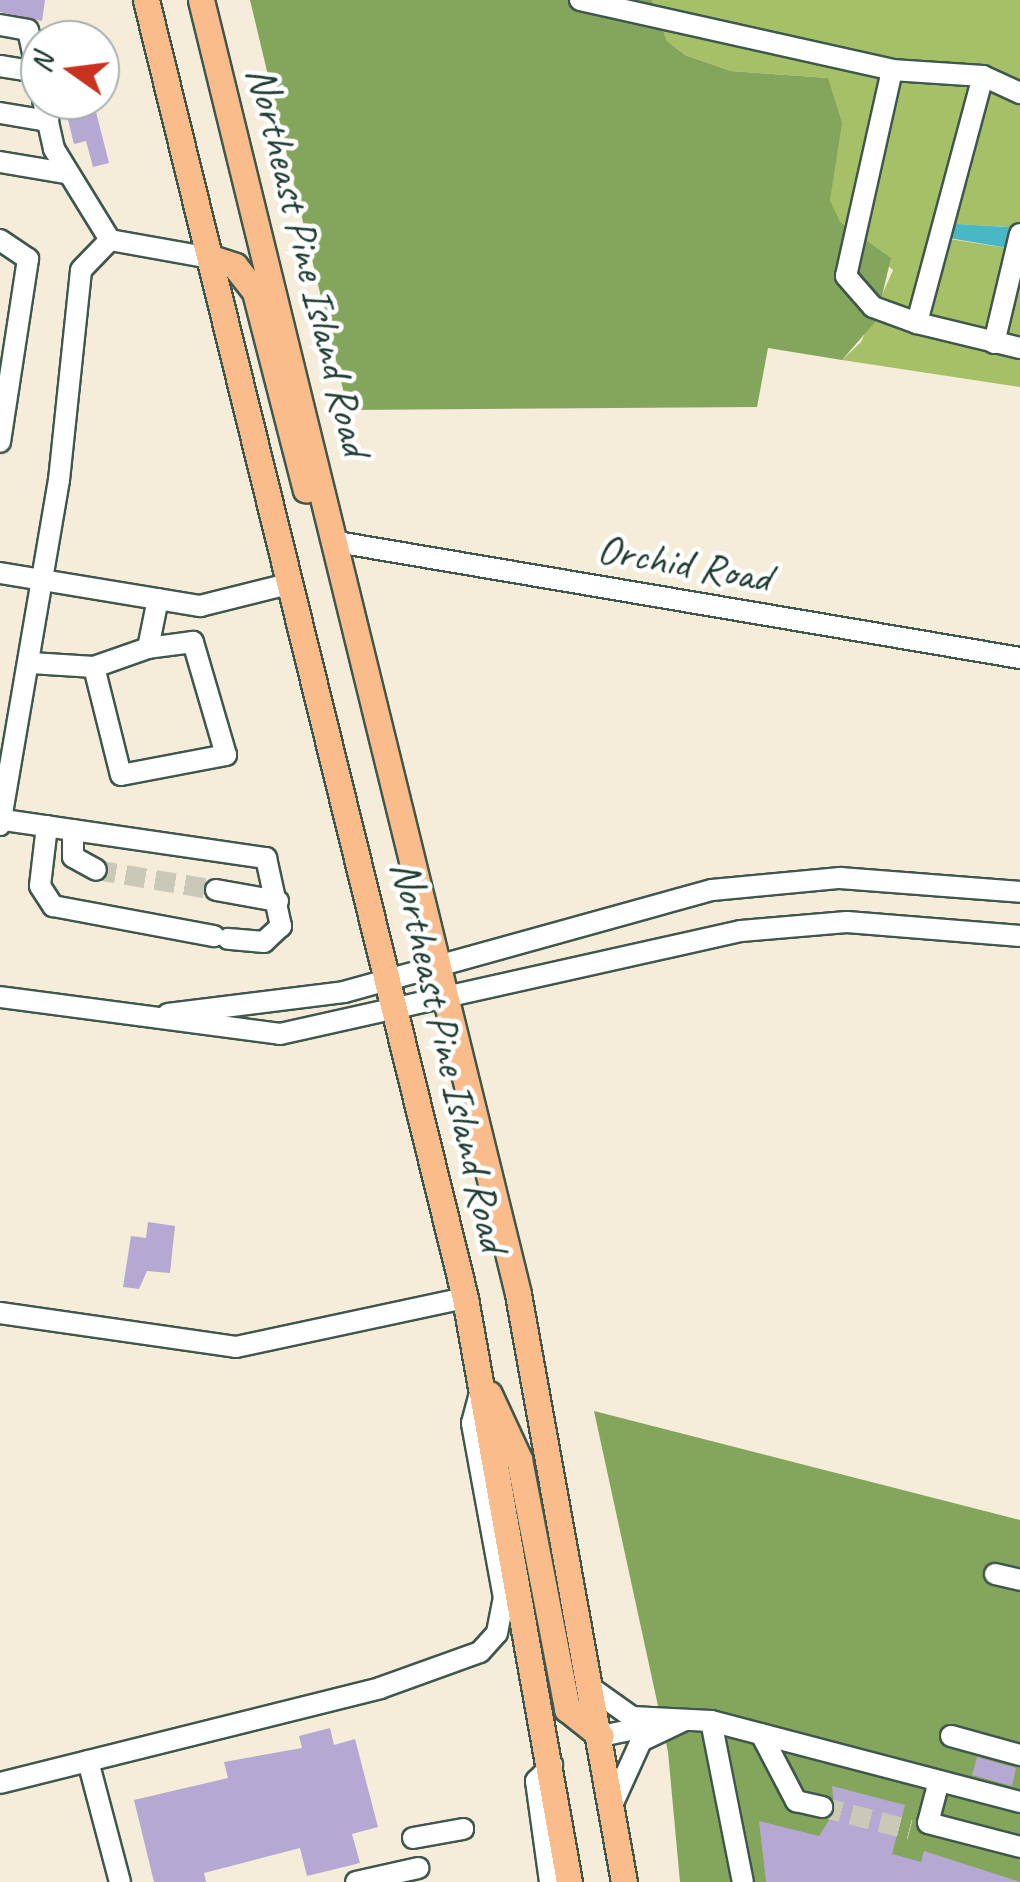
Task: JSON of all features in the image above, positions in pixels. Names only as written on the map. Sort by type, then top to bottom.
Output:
[{"type":"main road","name":"Northeast Pine Island Road","points":[[146,0],[390,975],[465,1298],[552,1765],[569,1882]]},
{"type":"main road","name":"Northeast Pine Island Road","points":[[202,0],[449,998],[524,1322],[594,1690],[624,1882]]},
{"type":"main road","name":"Northeast Pine Island Road","points":[[211,258],[235,266],[255,292],[336,609],[366,659]]},
{"type":"main road","points":[[482,1386],[519,1459],[567,1708],[601,1736]]},
{"type":"street","points":[[580,0],[892,70],[984,76],[1020,93]]},
{"type":"street","points":[[892,70],[846,276],[873,307],[917,323],[1020,348]]},
{"type":"street","points":[[917,323],[984,76]]},
{"type":"street","points":[[49,120],[66,173],[110,240],[211,258]]},
{"type":"street","points":[[0,162],[66,173]]},
{"type":"street","points":[[994,343],[1020,234]]},
{"type":"street","points":[[0,240],[28,260],[6,371],[0,442]]},
{"type":"street","points":[[46,826],[40,886],[53,906],[221,937],[276,936],[278,901],[266,858],[46,826],[2,823],[44,580],[80,270],[110,240]]},
{"type":"street","name":"Orchid Road","points":[[336,542],[1020,658]]},
{"type":"street","points":[[0,573],[158,598],[231,600],[292,583]]},
{"type":"street","points":[[148,648],[158,598]]},
{"type":"street","points":[[31,663],[94,667],[148,648],[193,642],[226,755],[191,765],[182,758],[134,767],[110,736],[94,667]]},
{"type":"street","points":[[73,830],[73,857],[96,870]]},
{"type":"street","points":[[136,1016],[247,1008],[747,885],[910,879],[1020,892]]},
{"type":"street","points":[[216,890],[278,901]]},
{"type":"street","points":[[0,997],[280,1034],[774,928],[847,922],[1020,936]]},
{"type":"street","points":[[0,1313],[236,1347],[465,1298]]},
{"type":"street","points":[[0,1782],[428,1674],[480,1652],[497,1633],[504,1598],[472,1423],[482,1386]]},
{"type":"street","points":[[995,1574],[1020,1580]]},
{"type":"street","points":[[594,1690],[632,1717],[711,1721],[1020,1802]]},
{"type":"street","points":[[601,1736],[686,1719]]},
{"type":"street","points":[[612,1805],[641,1741],[686,1719]]},
{"type":"street","points":[[711,1721],[743,1882]]},
{"type":"street","points":[[761,1734],[796,1801],[822,1807]]},
{"type":"street","points":[[951,1736],[1020,1755]]},
{"type":"street","points":[[88,1760],[120,1882]]},
{"type":"street","points":[[550,1882],[536,1782],[552,1765]]},
{"type":"street","points":[[938,1780],[919,1827],[1020,1847]]},
{"type":"street","points":[[413,1838],[464,1829]]},
{"type":"street","points":[[356,1882],[418,1868]]},
{"type":"green space","points":[[250,0],[652,0],[667,41],[685,55],[731,71],[828,78],[842,123],[830,200],[840,222],[891,258],[876,321],[842,360],[768,348],[757,407],[348,410]]},
{"type":"green space","points":[[652,0],[1020,0],[1020,228],[941,223],[937,237],[1020,250],[1020,387],[842,360],[861,342],[893,270],[839,222],[830,200],[828,78],[731,71],[685,55],[667,41]]},
{"type":"green space","points":[[594,1411],[1020,1520],[1020,1882],[680,1882],[668,1752]]},
{"type":"water","points":[[941,223],[1020,228],[1020,250],[937,236]]},
{"type":"building","points":[[0,0],[45,0],[42,20],[0,12]]},
{"type":"building","points":[[68,120],[98,120],[109,163],[93,167],[86,141],[74,144]]},
{"type":"building","points":[[148,1222],[175,1226],[170,1273],[147,1271],[139,1289],[123,1287],[131,1236],[146,1238]]},
{"type":"building","points":[[330,1728],[334,1745],[355,1739],[378,1827],[352,1834],[360,1863],[307,1876],[300,1848],[204,1873],[206,1882],[154,1882],[134,1800],[228,1778],[224,1762],[302,1748],[299,1736]]},
{"type":"building","points":[[977,1757],[1016,1768],[1012,1786],[972,1775]]},
{"type":"building","points":[[832,1786],[905,1805],[892,1854],[921,1862],[924,1851],[1020,1882],[766,1882],[759,1821],[819,1836],[835,1811]]},
{"type":"tunnel","points":[[96,870],[216,890]]},
{"type":"tunnel","points":[[822,1807],[910,1830]]}]
